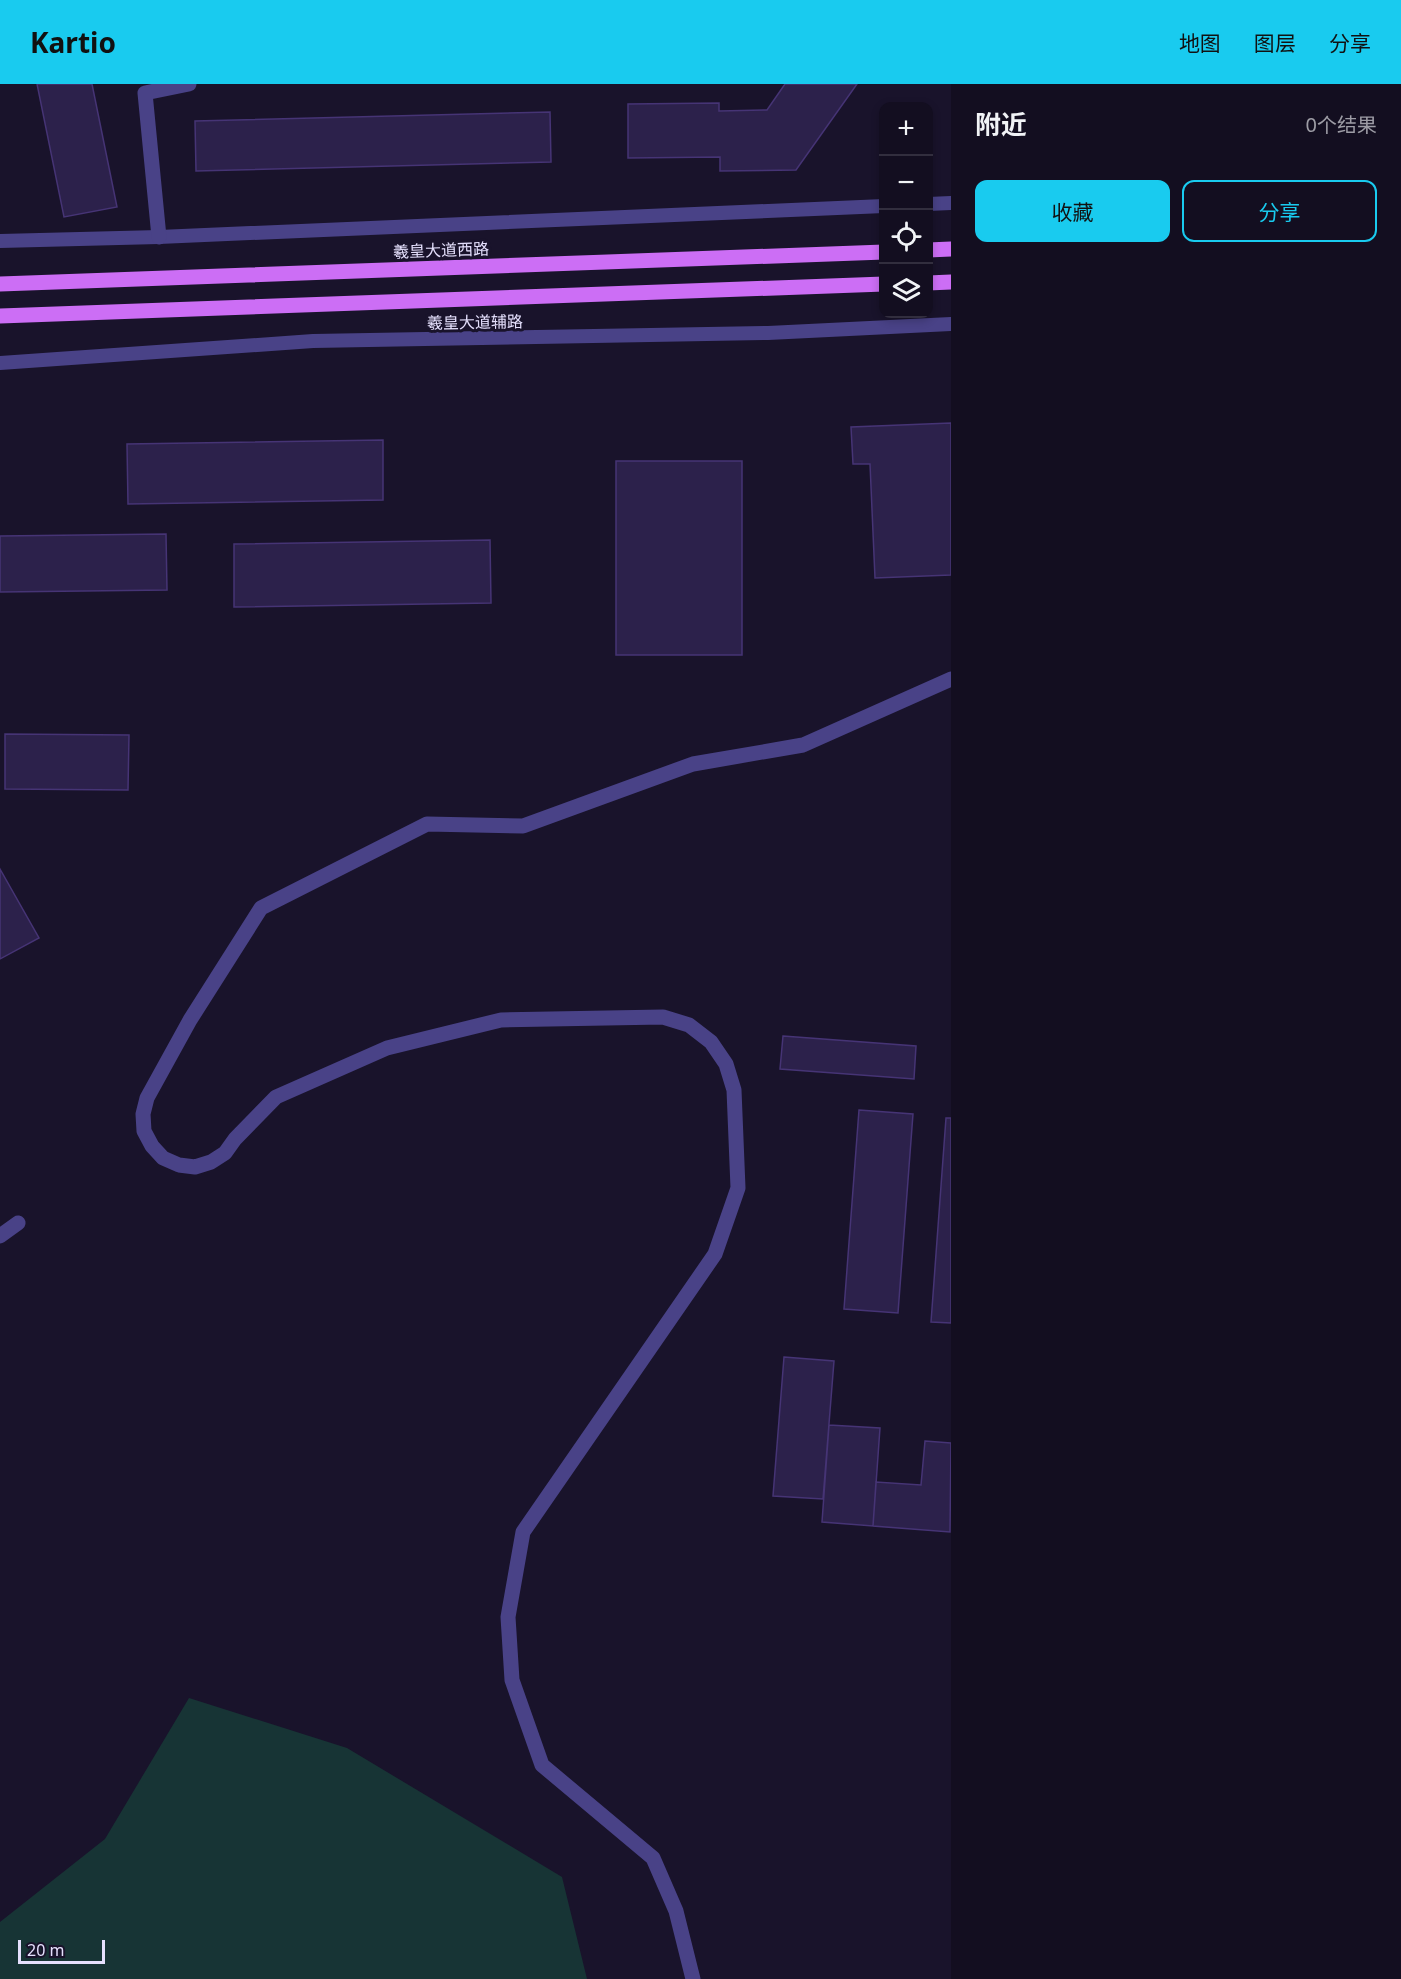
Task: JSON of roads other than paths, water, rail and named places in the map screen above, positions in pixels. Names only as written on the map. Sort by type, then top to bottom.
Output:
[{"type":"main road","points":[[933,250],[951,249]]},
{"type":"main road","name":"羲皇大道西路","points":[[0,284],[879,252]]},
{"type":"main road","points":[[933,283],[951,282]]},
{"type":"main road","points":[[0,316],[879,284]]},
{"type":"street","points":[[159,237],[145,89],[189,84]]},
{"type":"street","points":[[693,1979],[676,1911],[653,1858],[542,1765],[512,1680],[508,1617],[523,1532],[715,1254],[738,1188],[734,1090],[726,1064],[711,1042],[689,1025],[663,1017],[501,1020],[387,1048],[276,1097],[235,1139],[225,1153],[212,1162],[195,1167],[178,1165],[163,1158],[152,1146],[144,1131],[143,1114],[147,1098],[190,1020],[261,908],[427,824],[523,826],[693,764],[803,745],[951,679]]},
{"type":"street","points":[[0,1236],[18,1223]]},
{"type":"lane","points":[[933,204],[951,203]]},
{"type":"lane","points":[[0,241],[159,237],[879,206]]},
{"type":"lane","name":"羲皇大道辅路","points":[[0,363],[313,341],[768,333],[951,324]]}]
